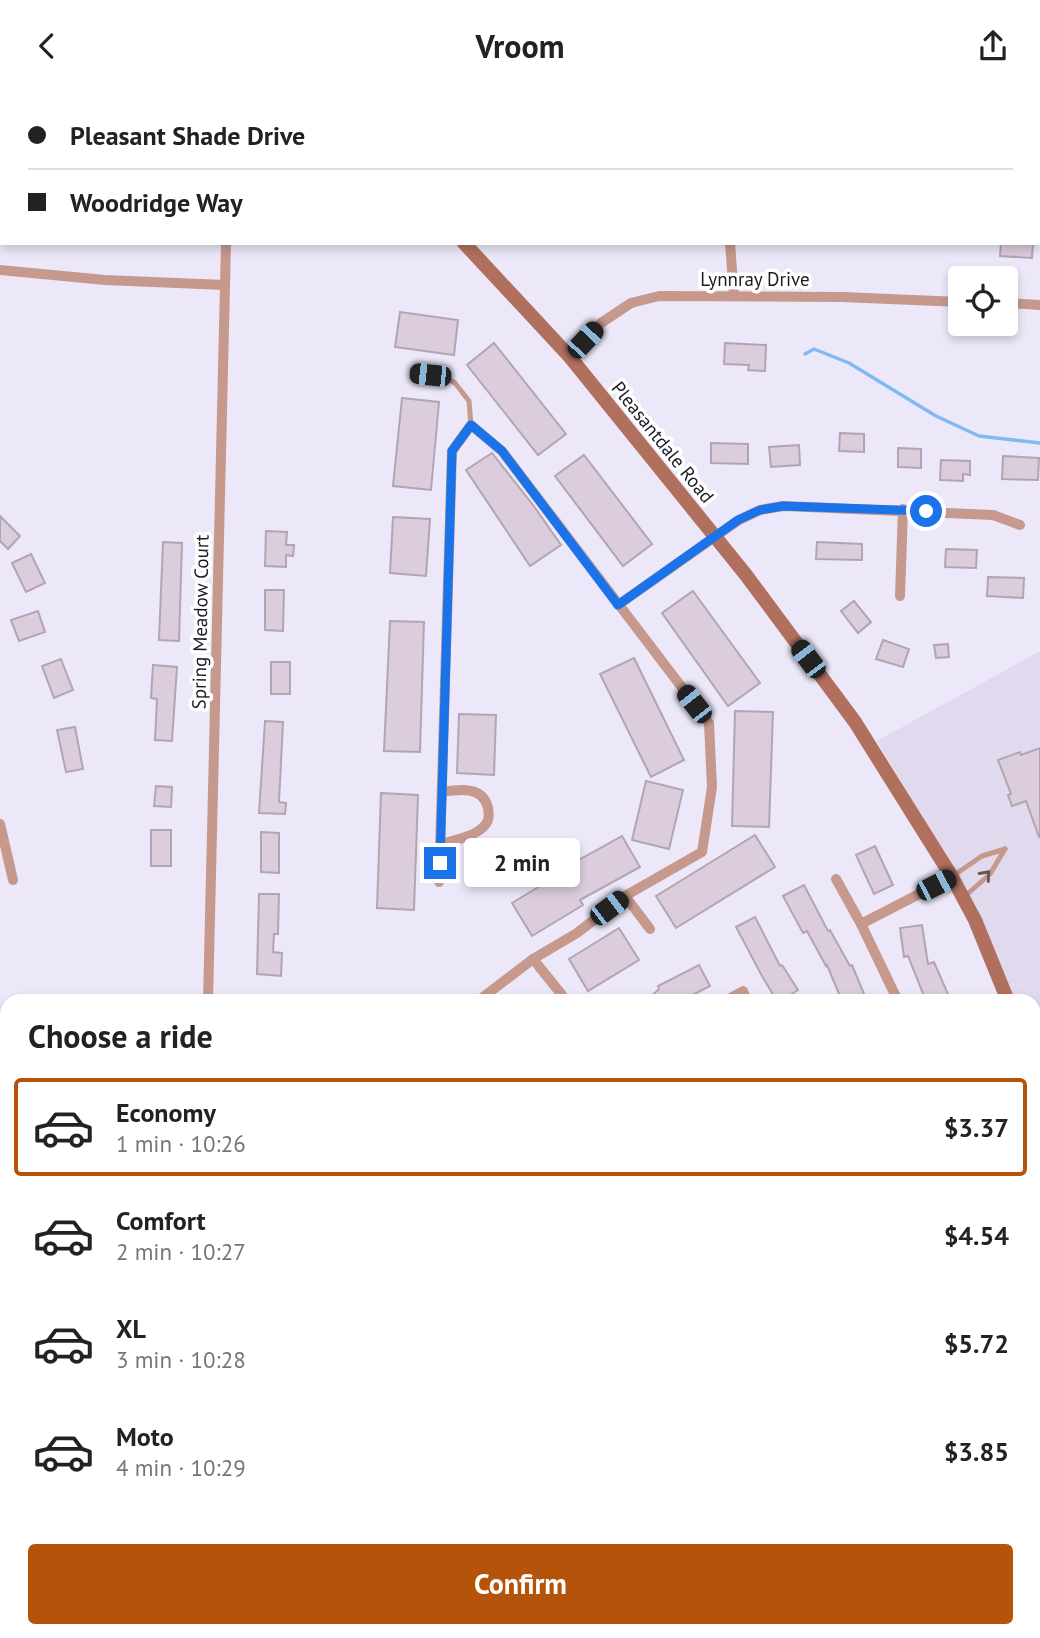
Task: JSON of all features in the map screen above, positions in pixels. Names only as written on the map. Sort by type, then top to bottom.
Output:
[{"type":"main road","name":"Pleasantdale Road","points":[[466,245],[570,357],[746,575],[855,722],[952,877],[975,920],[1005,994]]},
{"type":"street","name":"Spring Meadow Court","points":[[208,994],[226,245]]},
{"type":"street","points":[[730,245],[734,296]]},
{"type":"street","points":[[0,270],[105,280],[226,285]]},
{"type":"street","name":"Lynnray Drive","points":[[570,357],[601,323],[631,303],[659,296],[948,302]]},
{"type":"street","points":[[1018,304],[1040,305]]},
{"type":"street","points":[[439,882],[452,451],[471,425],[502,451],[709,723],[712,787],[702,852],[625,896],[577,933],[533,959],[487,994]]},
{"type":"street","points":[[618,605],[738,520],[760,510],[783,506],[904,509],[993,515],[1020,525]]},
{"type":"street","points":[[900,596],[904,509]]},
{"type":"street","points":[[441,844],[478,831],[489,817],[485,800],[474,790],[442,792]]},
{"type":"street","points":[[0,824],[13,880]]},
{"type":"street","points":[[861,924],[952,877]]},
{"type":"street","points":[[836,879],[895,994]]},
{"type":"street","points":[[625,896],[650,929]]},
{"type":"street","points":[[533,959],[561,994]]},
{"type":"lane","points":[[415,374],[445,377],[455,383],[469,401],[471,425]]},
{"type":"lane","points":[[952,877],[982,856],[1005,849],[990,874],[963,898]]},
{"type":"shaded area","points":[[1040,651],[1040,994],[1007,994],[976,907],[877,741]]},
{"type":"building","points":[[1001,245],[1033,245],[1032,258],[1000,256]]},
{"type":"building","points":[[400,312],[458,320],[454,355],[395,347]]},
{"type":"building","points":[[494,343],[566,434],[538,455],[467,365]]},
{"type":"building","points":[[725,343],[766,345],[765,371],[748,370],[749,365],[724,364]]},
{"type":"building","points":[[402,398],[439,402],[431,490],[393,486]]},
{"type":"building","points":[[840,433],[864,434],[864,452],[839,451]]},
{"type":"building","points":[[711,443],[748,444],[748,464],[711,463]]},
{"type":"building","points":[[799,445],[800,465],[771,467],[769,447]]},
{"type":"building","points":[[898,448],[921,449],[921,468],[898,467]]},
{"type":"building","points":[[492,453],[561,545],[530,566],[466,470]]},
{"type":"building","points":[[584,455],[652,544],[623,566],[555,476]]},
{"type":"building","points":[[1003,456],[1039,458],[1038,480],[1002,479]]},
{"type":"building","points":[[941,460],[970,461],[970,475],[963,474],[963,481],[940,480]]},
{"type":"building","points":[[0,516],[20,536],[8,549],[0,541]]},
{"type":"building","points":[[393,517],[430,519],[426,576],[390,573]]},
{"type":"building","points":[[266,531],[287,532],[286,545],[294,545],[293,556],[286,555],[286,567],[265,566]]},
{"type":"building","points":[[163,542],[182,543],[179,641],[159,640]]},
{"type":"building","points":[[817,542],[862,544],[862,560],[816,559]]},
{"type":"building","points":[[946,549],[977,550],[976,568],[945,567]]},
{"type":"building","points":[[31,554],[45,583],[26,592],[12,563]]},
{"type":"building","points":[[988,577],[1024,578],[1023,598],[987,596]]},
{"type":"building","points":[[265,590],[284,590],[283,631],[265,630]]},
{"type":"building","points":[[693,591],[760,683],[728,706],[662,613]]},
{"type":"building","points":[[854,601],[871,622],[858,633],[841,611]]},
{"type":"building","points":[[38,611],[45,632],[19,641],[11,620]]},
{"type":"building","points":[[390,621],[424,622],[420,752],[384,751]]},
{"type":"building","points":[[883,640],[909,649],[903,667],[876,659]]},
{"type":"building","points":[[948,644],[949,657],[936,658],[934,645]]},
{"type":"building","points":[[634,658],[684,760],[651,777],[600,674]]},
{"type":"building","points":[[61,659],[73,690],[54,698],[42,666]]},
{"type":"building","points":[[271,662],[290,662],[290,694],[271,694]]},
{"type":"building","points":[[153,665],[177,667],[172,741],[155,740],[157,699],[151,698]]},
{"type":"building","points":[[735,711],[773,712],[769,827],[732,826]]},
{"type":"building","points":[[459,714],[496,715],[494,775],[457,773]]},
{"type":"building","points":[[265,721],[283,722],[279,802],[286,803],[285,814],[259,813]]},
{"type":"building","points":[[75,727],[83,769],[66,772],[57,730]]},
{"type":"building","points":[[1040,748],[1039,837],[1026,801],[1012,806],[1008,795],[1011,794],[998,760]]},
{"type":"building","points":[[646,781],[683,790],[669,849],[632,840]]},
{"type":"building","points":[[156,786],[172,787],[171,807],[154,806]]},
{"type":"building","points":[[381,793],[418,795],[414,910],[377,908]]},
{"type":"building","points":[[151,830],[171,830],[171,866],[151,866]]},
{"type":"building","points":[[261,832],[279,833],[279,873],[261,872]]},
{"type":"building","points":[[755,835],[775,867],[676,928],[656,896]]},
{"type":"building","points":[[622,836],[640,867],[580,900],[583,905],[532,936],[512,903],[571,867],[570,865]]},
{"type":"building","points":[[875,846],[893,885],[874,894],[856,855]]},
{"type":"building","points":[[804,885],[828,931],[830,930],[850,966],[852,965],[864,994],[839,994],[827,965],[807,931],[803,933],[783,896]]},
{"type":"building","points":[[259,894],[279,894],[278,934],[274,934],[273,952],[282,953],[281,976],[257,974]]},
{"type":"building","points":[[755,917],[780,966],[782,965],[798,990],[792,994],[773,994],[736,927]]},
{"type":"building","points":[[922,925],[928,964],[934,962],[948,994],[923,994],[908,956],[904,957],[900,928]]},
{"type":"building","points":[[619,928],[639,960],[588,991],[569,959]]},
{"type":"building","points":[[699,965],[710,986],[695,994],[654,994],[659,989],[658,986]]},
{"type":"waterway","points":[[805,354],[814,349],[849,363],[936,416],[979,436],[1040,443]]},
{"type":"route","points":[[440,863],[452,451],[471,425],[502,451],[618,605],[738,520],[760,510],[783,506],[926,511]]}]
